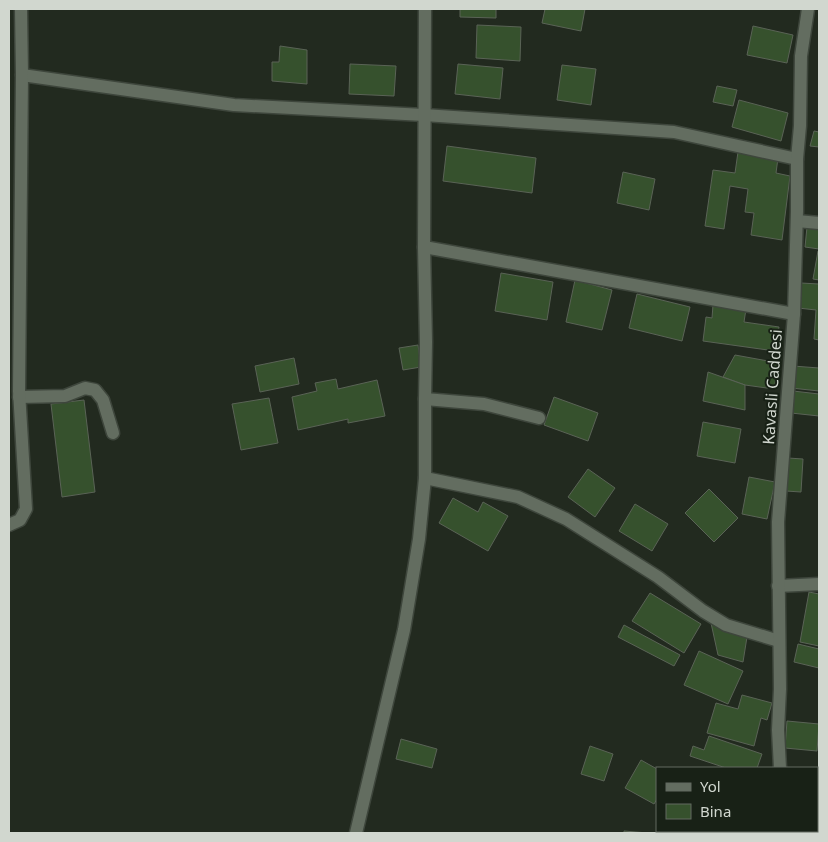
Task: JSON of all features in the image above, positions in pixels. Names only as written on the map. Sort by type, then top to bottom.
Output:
[{"type":"street","points":[[9,525],[20,520],[26,509],[19,397],[14,365],[22,75],[21,9]]},
{"type":"street","points":[[356,833],[404,630],[419,539],[425,478],[425,9]]},
{"type":"street","name":"Kavasli Caddesi","points":[[780,767],[778,730],[778,522],[794,314],[797,159],[802,56],[808,9]]},
{"type":"street","points":[[22,75],[234,106],[424,115],[674,132],[797,159]]},
{"type":"street","points":[[797,221],[819,223]]},
{"type":"street","points":[[424,247],[794,314]]},
{"type":"street","points":[[19,397],[65,396],[85,388],[95,390],[103,400],[113,432]]},
{"type":"street","points":[[424,399],[484,404],[539,418]]},
{"type":"street","points":[[425,478],[518,498],[566,519],[658,577],[703,611],[726,625],[779,641]]},
{"type":"street","points":[[778,586],[819,584]]},
{"type":"building","points":[[460,9],[496,9],[496,18],[460,17]]},
{"type":"building","points":[[545,9],[585,9],[581,31],[542,23]]},
{"type":"building","points":[[477,25],[521,27],[520,61],[476,58]]},
{"type":"building","points":[[753,26],[793,35],[787,63],[747,55]]},
{"type":"building","points":[[280,46],[307,50],[307,84],[272,81],[272,62],[279,62]]},
{"type":"building","points":[[350,64],[396,66],[394,96],[349,94]]},
{"type":"building","points":[[458,64],[503,68],[500,99],[455,94]]},
{"type":"building","points":[[562,65],[596,69],[591,105],[557,100]]},
{"type":"building","points":[[717,86],[737,90],[733,106],[713,102]]},
{"type":"building","points":[[739,100],[788,113],[781,141],[732,127]]},
{"type":"building","points":[[814,131],[819,132],[819,147],[810,146]]},
{"type":"building","points":[[447,146],[536,158],[532,193],[443,181]]},
{"type":"building","points":[[738,152],[778,158],[776,173],[790,176],[782,240],[751,235],[754,213],[745,212],[748,189],[730,186],[724,229],[705,226],[713,170],[735,173]]},
{"type":"building","points":[[623,172],[655,179],[649,210],[617,203]]},
{"type":"building","points":[[807,227],[819,228],[819,249],[805,247]]},
{"type":"building","points":[[819,252],[819,280],[813,279]]},
{"type":"building","points":[[501,273],[553,282],[547,320],[495,311]]},
{"type":"building","points":[[575,280],[612,290],[602,330],[566,322]]},
{"type":"building","points":[[801,283],[819,284],[819,340],[814,339],[816,310],[798,308]]},
{"type":"building","points":[[637,294],[690,307],[682,341],[629,328]]},
{"type":"building","points":[[713,305],[746,309],[744,322],[779,327],[775,351],[703,341],[706,317],[712,318]]},
{"type":"building","points":[[418,345],[421,367],[403,370],[399,348]]},
{"type":"building","points":[[735,355],[779,363],[774,389],[745,385],[723,377]]},
{"type":"building","points":[[294,358],[299,384],[260,392],[255,366]]},
{"type":"building","points":[[793,366],[819,368],[819,391],[791,388]]},
{"type":"building","points":[[708,372],[745,385],[745,410],[703,401]]},
{"type":"building","points":[[336,379],[338,389],[377,380],[385,416],[348,423],[348,419],[298,430],[292,397],[317,391],[315,383]]},
{"type":"building","points":[[793,391],[819,394],[819,416],[791,413]]},
{"type":"building","points":[[554,397],[598,413],[588,441],[544,425]]},
{"type":"building","points":[[269,398],[278,443],[241,450],[232,404]]},
{"type":"building","points":[[84,400],[95,492],[62,497],[51,404]]},
{"type":"building","points":[[703,422],[741,429],[735,463],[697,456]]},
{"type":"building","points":[[788,458],[803,459],[801,492],[786,491]]},
{"type":"building","points":[[588,469],[615,488],[595,517],[568,497]]},
{"type":"building","points":[[749,477],[775,482],[767,519],[742,514]]},
{"type":"building","points":[[709,489],[738,518],[714,542],[685,513]]},
{"type":"building","points":[[453,498],[478,512],[483,502],[508,516],[488,551],[439,523]]},
{"type":"building","points":[[635,504],[668,524],[652,551],[619,531]]},
{"type":"building","points":[[809,592],[819,594],[819,646],[800,642]]},
{"type":"building","points":[[650,593],[701,624],[684,653],[632,621]]},
{"type":"building","points":[[711,623],[747,637],[743,662],[718,655]]},
{"type":"building","points":[[624,625],[680,655],[674,666],[618,637]]},
{"type":"building","points":[[798,644],[819,649],[819,668],[794,662]]},
{"type":"building","points":[[699,651],[743,671],[728,704],[684,685]]},
{"type":"building","points":[[742,695],[772,703],[767,720],[761,718],[754,746],[707,733],[716,703],[738,709]]},
{"type":"building","points":[[787,721],[819,724],[817,751],[785,748]]},
{"type":"building","points":[[709,736],[762,754],[757,767],[723,767],[690,756],[693,746],[704,750]]},
{"type":"building","points":[[401,739],[437,749],[432,768],[396,759]]},
{"type":"building","points":[[590,746],[613,754],[604,781],[581,774]]},
{"type":"building","points":[[641,760],[656,768],[656,801],[654,804],[625,788]]},
{"type":"building","points":[[818,786],[819,787],[818,814]]},
{"type":"building","points":[[819,823],[819,833],[796,833],[818,832]]},
{"type":"building","points":[[624,831],[648,833],[624,833]]}]
